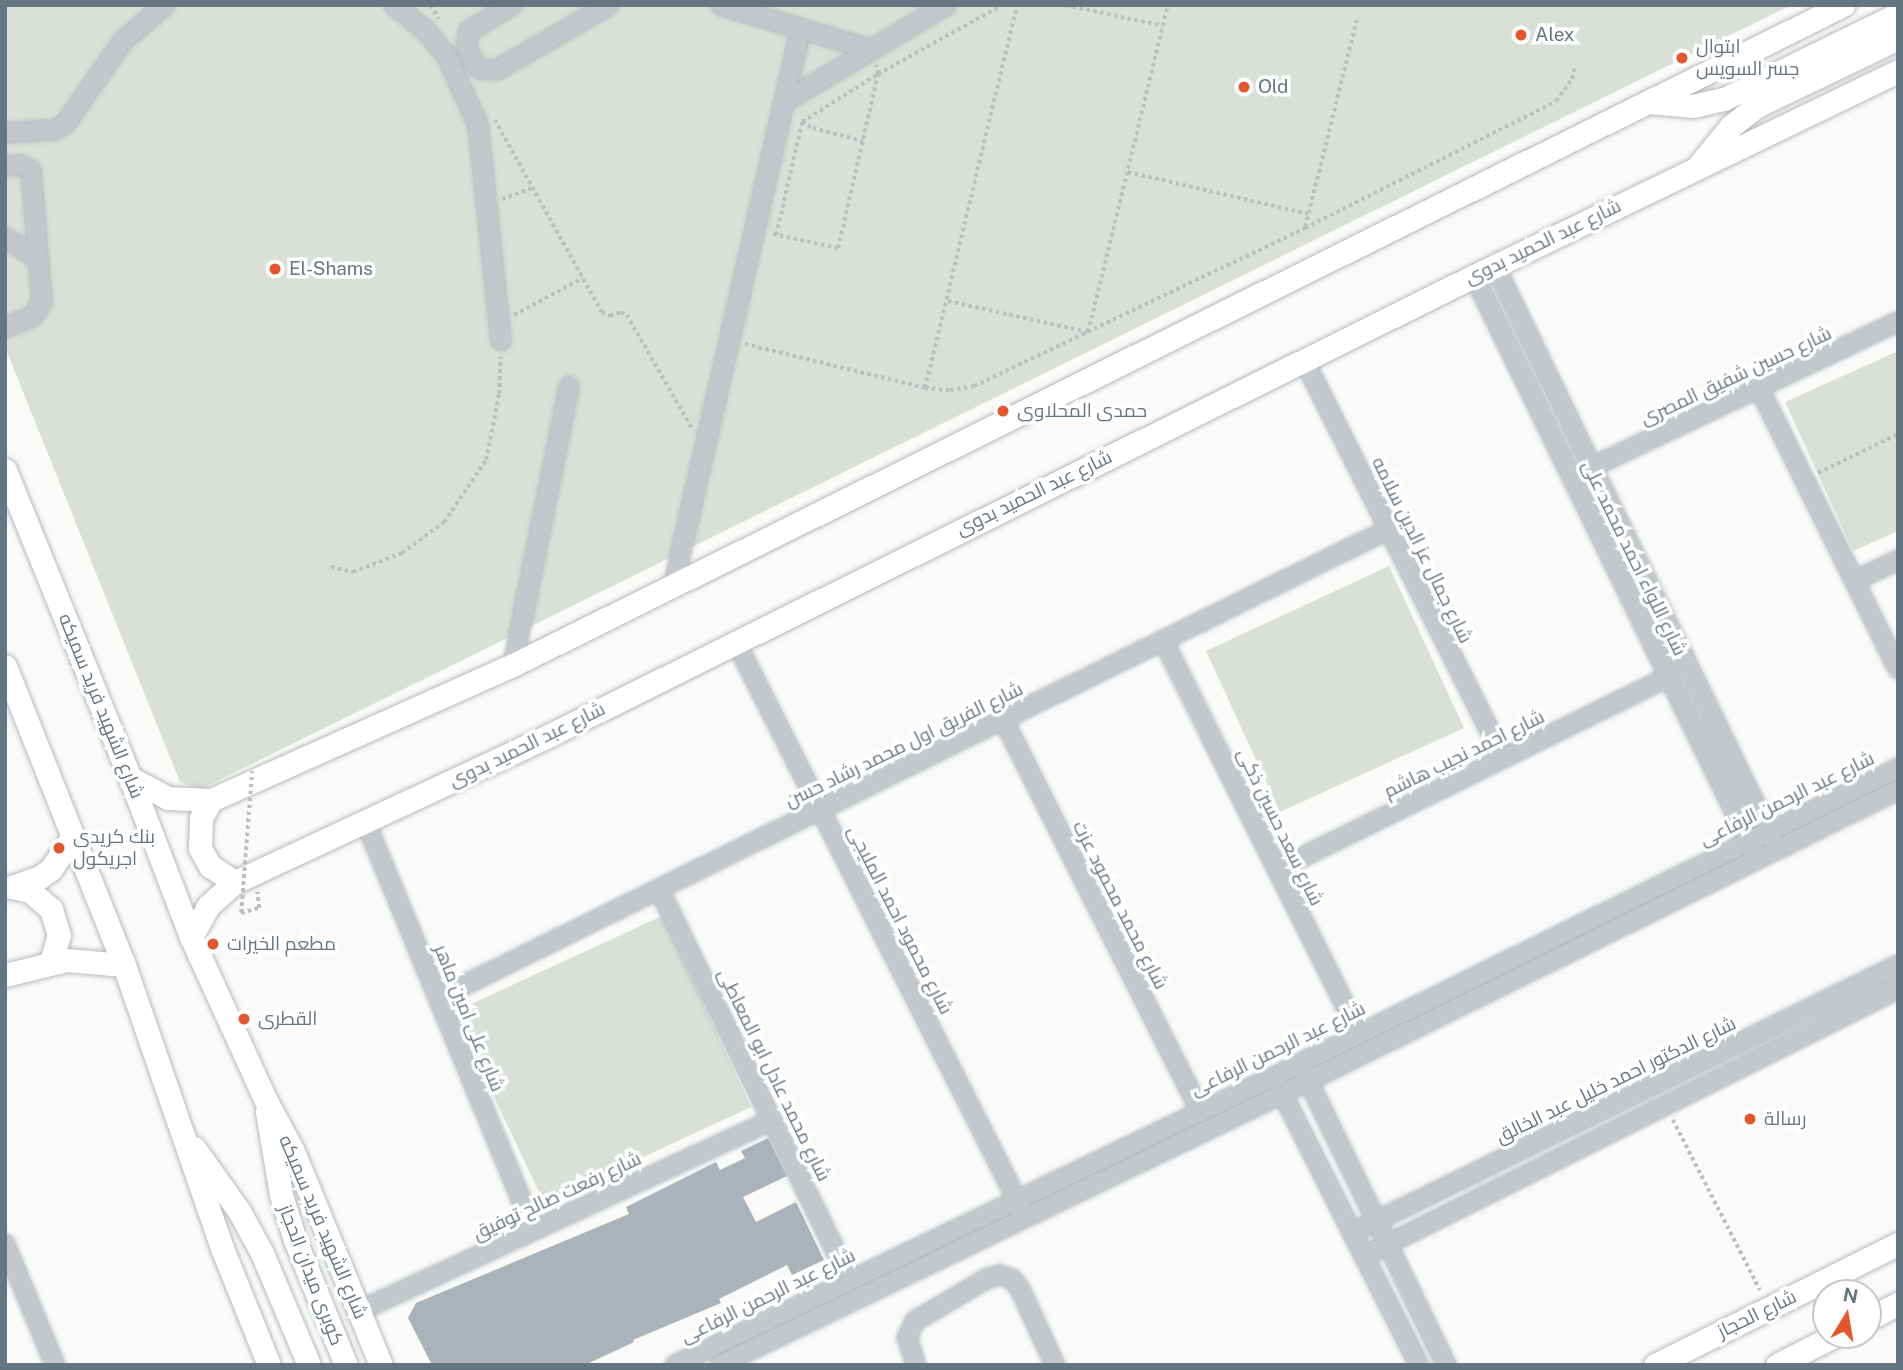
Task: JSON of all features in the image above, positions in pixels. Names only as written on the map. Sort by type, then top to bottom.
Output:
[{"type":"main road","points":[[130,778],[168,798],[211,800],[513,665],[1843,5]]},
{"type":"main road","points":[[1648,102],[1693,106],[1724,99],[1898,14]]},
{"type":"main road","points":[[1699,167],[1720,138],[1757,106],[1898,38]]},
{"type":"main road","name":"شارع عبد الحميد بدوى","points":[[191,937],[208,906],[235,882],[366,823],[1484,271],[1898,71]]},
{"type":"main road","name":"شارع الشهيد فريد سميكه","points":[[5,470],[130,778],[191,937],[266,1101],[292,1150],[381,1365]]},
{"type":"main road","points":[[5,666],[124,965],[222,1248],[269,1365]]},
{"type":"main road","points":[[211,800],[201,818],[201,848],[210,866],[235,882]]},
{"type":"main road","points":[[9,888],[40,877],[51,869],[73,836]]},
{"type":"main road","points":[[9,888],[38,896],[55,917],[58,944],[51,961]]},
{"type":"main road","points":[[5,975],[51,961],[81,960],[124,965]]},
{"type":"main road","name":"كوبرى ميدان الحجاز","points":[[266,1101],[281,1195],[295,1240],[346,1365]]},
{"type":"main road","name":"كوبرى ميدان الحجاز","points":[[183,1135],[213,1172],[262,1253],[309,1365]]},
{"type":"main road","name":"شارع الحجاز","points":[[1655,1365],[1898,1244]]},
{"type":"main road","points":[[1882,1312],[1898,1304]]},
{"type":"main road","points":[[1777,1365],[1812,1347]]},
{"type":"street","points":[[5,133],[54,130],[66,123],[123,41],[164,5]]},
{"type":"street","points":[[394,5],[425,30],[447,56],[478,125],[500,332]]},
{"type":"street","points":[[512,5],[469,31],[466,46],[480,69],[497,69],[609,5]]},
{"type":"street","points":[[722,5],[870,49]]},
{"type":"street","points":[[784,102],[946,5]]},
{"type":"street","points":[[673,587],[801,28]]},
{"type":"street","points":[[5,166],[20,164],[31,170],[42,302],[33,316],[5,328]]},
{"type":"street","points":[[5,238],[38,259]]},
{"type":"street","name":"شارع اللواء احمد محمد على","points":[[1484,271],[1592,467],[1777,849]]},
{"type":"street","name":"شارع اللواء احمد محمد على","points":[[1484,271],[1669,677],[1757,859]]},
{"type":"street","name":"شارع حسين شفيق المصرى","points":[[1592,467],[1898,323]]},
{"type":"street","name":"شارع جمال عز الدين سلامه","points":[[1304,360],[1503,758]]},
{"type":"street","points":[[513,665],[569,387]]},
{"type":"street","points":[[1759,388],[1898,669]]},
{"type":"street","name":"شارع الفريق اول محمد رشاد حسن","points":[[438,998],[1389,529]]},
{"type":"street","points":[[1854,581],[1898,560]]},
{"type":"street","name":"شارع سعد حسين ذكى","points":[[1163,640],[1359,1033]]},
{"type":"street","name":"شارع محمود احمد المليجى","points":[[736,642],[1025,1217]]},
{"type":"street","name":"شارع احمد نجيب هاشم","points":[[1278,869],[1669,677]]},
{"type":"street","name":"شارع محمد محمود عزت","points":[[1003,719],[1200,1111]]},
{"type":"street","name":"شارع عبد الرحمن الرفاعى","points":[[675,1365],[1273,1077],[1898,768]]},
{"type":"street","points":[[720,1365],[1282,1094],[1898,790]]},
{"type":"street","name":"شارع على امين ماهر","points":[[366,823],[534,1230]]},
{"type":"street","name":"شارع محمد عادل ابو المعاطى","points":[[659,889],[850,1280]]},
{"type":"street","name":"شارع الدكتور احمد خليل عبد الخالق","points":[[1352,1233],[1898,965]]},
{"type":"street","points":[[1364,1256],[1898,989]]},
{"type":"street","points":[[1299,1062],[1446,1365]]},
{"type":"street","points":[[1273,1077],[1419,1365]]},
{"type":"street","name":"شارع رفعت صالح توفيق","points":[[359,1311],[772,1120]]},
{"type":"street","points":[[5,1244],[55,1365]]},
{"type":"street","points":[[916,1365],[907,1338],[915,1321],[988,1278],[1000,1275],[1012,1279],[1020,1289],[1055,1365]]},
{"type":"path","points":[[431,5],[444,28]]},
{"type":"path","points":[[776,235],[802,122],[878,74],[1002,5]]},
{"type":"path","points":[[925,388],[1017,5]]},
{"type":"path","points":[[1066,5],[1163,26]]},
{"type":"path","points":[[1088,332],[1168,5]]},
{"type":"path","points":[[1305,228],[1357,18]]},
{"type":"path","points":[[754,230],[838,248],[878,74],[870,49]]},
{"type":"path","points":[[729,340],[925,388],[950,390],[974,386],[1305,228],[1556,101],[1572,79],[1575,65]]},
{"type":"path","points":[[491,113],[602,312],[610,316],[621,312],[627,314],[686,420],[706,439]]},
{"type":"path","points":[[802,122],[813,128],[863,141]]},
{"type":"path","points":[[1128,172],[1308,214]]},
{"type":"path","points":[[485,205],[533,188]]},
{"type":"path","points":[[331,567],[353,572],[390,558],[402,553],[444,522],[486,460],[499,394],[500,332],[583,278]]},
{"type":"path","points":[[948,301],[1088,332]]},
{"type":"path","points":[[1804,480],[1898,434]]},
{"type":"path","points":[[253,771],[241,913],[259,908]]},
{"type":"path","points":[[1665,1105],[1769,1308]]},
{"type":"shaded area","points":[[5,5],[1791,5],[201,789],[180,782],[5,347]]},
{"type":"shaded area","points":[[1898,351],[1898,531],[1853,551],[1785,402]]},
{"type":"shaded area","points":[[1389,566],[1464,728],[1280,812],[1206,651]]},
{"type":"shaded area","points":[[662,916],[751,1107],[544,1203],[454,1012]]},
{"type":"building","points":[[768,1138],[787,1176],[743,1197],[756,1222],[796,1202],[824,1260],[792,1275],[787,1265],[719,1299],[721,1303],[633,1340],[634,1342],[585,1365],[432,1365],[408,1318],[416,1303],[629,1214],[626,1207],[716,1162],[720,1170],[745,1158],[741,1151]]},
{"type":"place","name":"Alex","points":[[1521,35]]},
{"type":"place","name":"ابتوال جسر السويس","points":[[1682,58]]},
{"type":"place","name":"Old","points":[[1244,87]]},
{"type":"place","name":"El-Shams","points":[[275,269]]},
{"type":"place","name":"حمدى المحلاوى","points":[[1003,411]]},
{"type":"place","name":"بنك كريدى اجريكول","points":[[59,848]]},
{"type":"place","name":"مطعم الخيرات","points":[[213,944]]},
{"type":"place","name":"القطرى","points":[[244,1019]]},
{"type":"place","name":"رسالة","points":[[1750,1119]]}]
